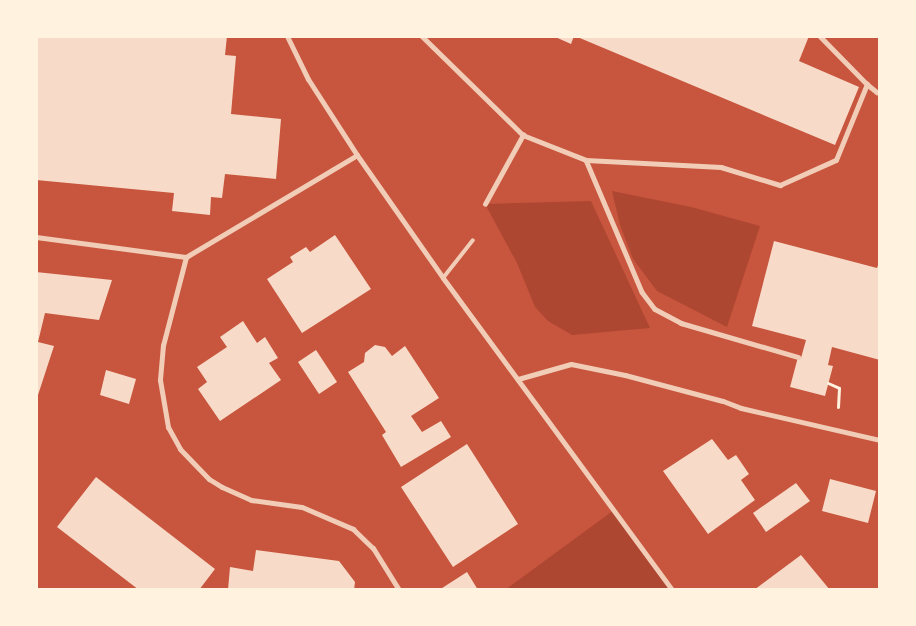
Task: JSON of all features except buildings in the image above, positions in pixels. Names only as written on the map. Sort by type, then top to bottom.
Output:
[{"type":"street","points":[[287,36],[308,79],[357,155],[443,278],[672,590]]},
{"type":"street","points":[[422,36],[523,135],[586,160],[722,167],[780,186],[836,160],[867,84]]},
{"type":"street","points":[[820,36],[877,92]]},
{"type":"street","points":[[485,204],[523,135]]},
{"type":"street","points":[[36,237],[186,257],[357,155]]},
{"type":"street","points":[[586,160],[642,292],[655,309],[681,323],[798,357]]},
{"type":"street","points":[[186,257],[163,345],[160,380],[168,427],[180,449],[222,487],[251,500],[302,506],[353,529],[373,548],[399,590]]},
{"type":"street","points":[[518,379],[571,364],[625,375],[723,401],[741,408],[880,440]]},
{"type":"lane","points":[[443,278],[473,240]]},
{"type":"path","points":[[828,383],[839,388]]},
{"type":"shaded area","points":[[612,191],[691,207],[760,226],[727,327],[657,291],[633,259],[620,225]]},
{"type":"shaded area","points":[[591,201],[650,328],[572,335],[548,321],[535,307],[517,263],[485,204]]},
{"type":"shaded area","points":[[614,510],[672,590],[505,590]]}]
